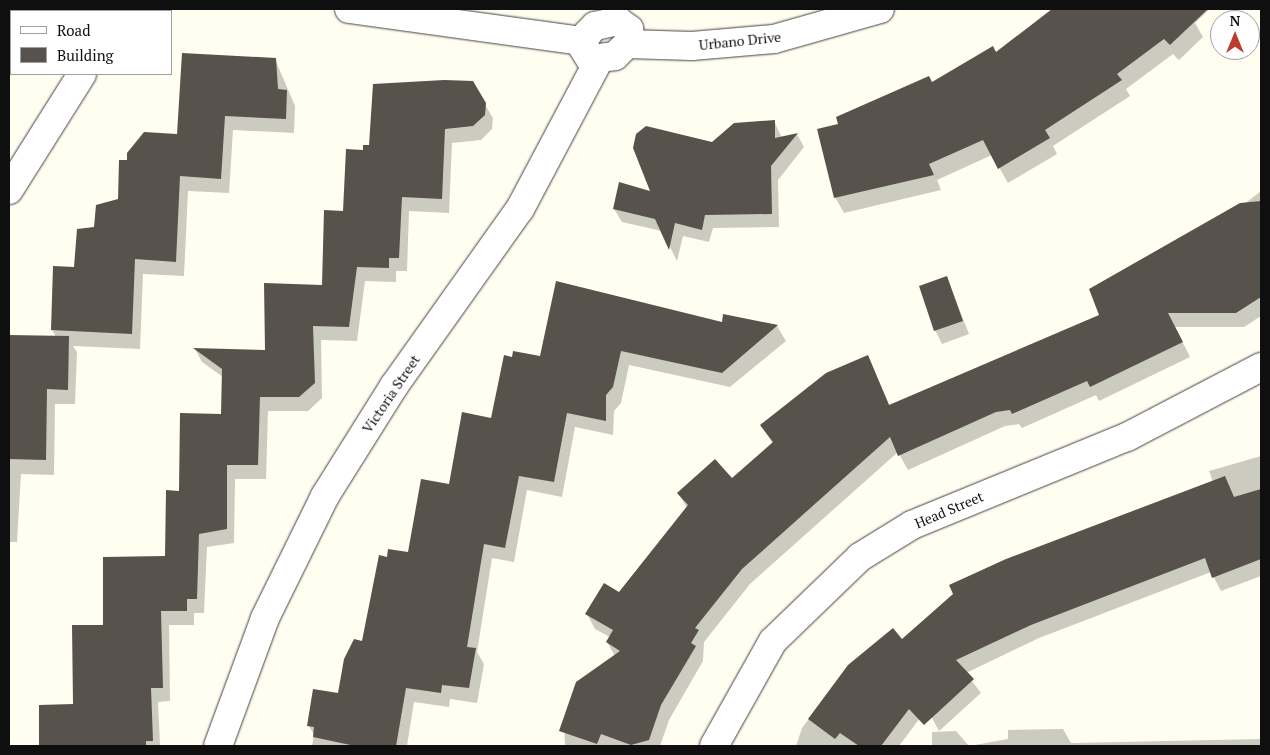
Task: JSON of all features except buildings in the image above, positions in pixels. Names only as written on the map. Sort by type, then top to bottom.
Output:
[{"type":"street","points":[[349,9],[591,51]]},
{"type":"street","name":"Urbano Drive","points":[[591,51],[595,26],[623,25],[692,46],[774,40],[880,9]]},
{"type":"street","name":"Victoria Street","points":[[218,746],[265,618],[325,496],[394,386],[520,209],[591,51]]},
{"type":"street","points":[[9,190],[81,75]]},
{"type":"street","name":"Head Street","points":[[714,746],[773,641],[860,557],[912,525],[1127,437],[1261,368]]}]
